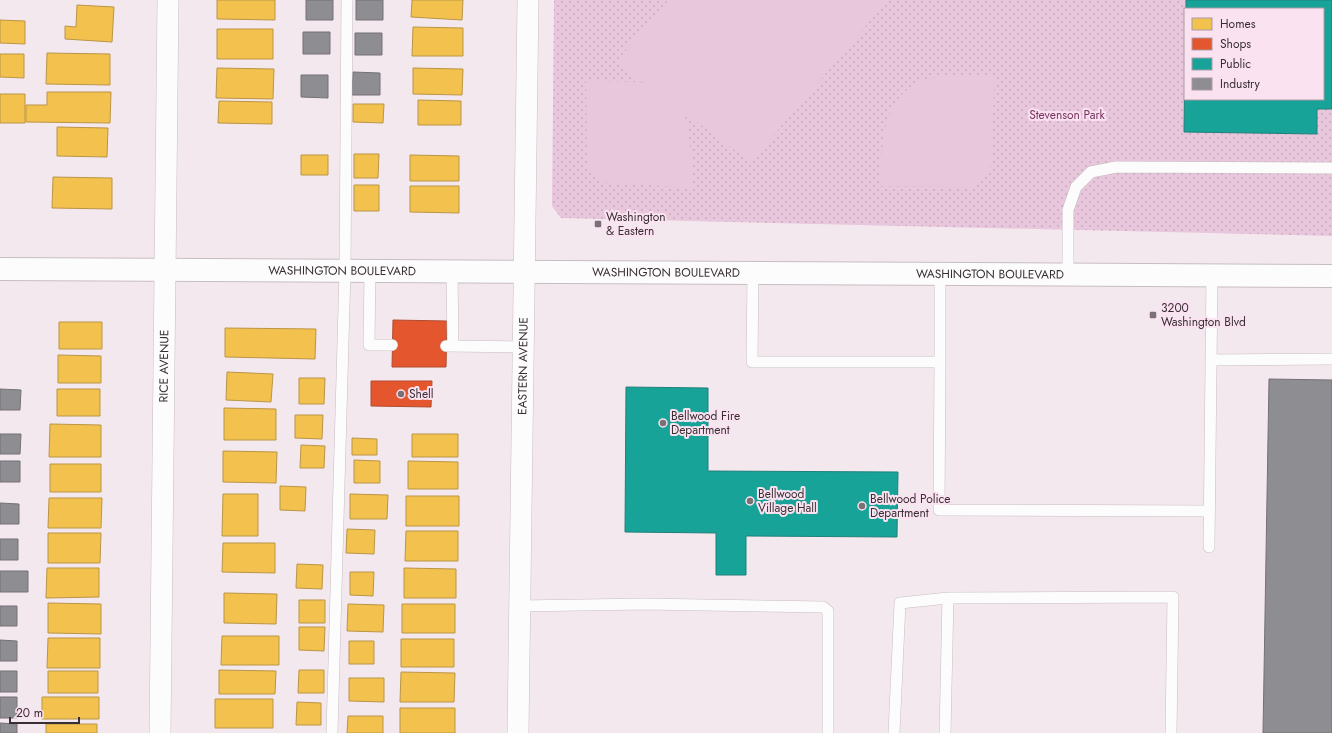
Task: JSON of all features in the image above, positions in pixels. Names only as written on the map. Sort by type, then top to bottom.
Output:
[{"type":"street","name":"RICE AVENUE","points":[[160,733],[168,0]]},
{"type":"street","name":"EASTERN AVENUE","points":[[518,733],[528,0]]},
{"type":"street","name":"WASHINGTON BOULEVARD","points":[[0,269],[1332,276]]},
{"type":"lane","points":[[332,733],[345,271],[347,0]]},
{"type":"lane","points":[[1068,275],[1068,210],[1076,187],[1091,172],[1116,167],[1332,168]]},
{"type":"lane","points":[[370,271],[370,345],[392,345]]},
{"type":"lane","points":[[452,271],[449,346],[523,347]]},
{"type":"lane","points":[[753,273],[752,362],[940,362]]},
{"type":"lane","points":[[940,274],[939,510],[1210,511]]},
{"type":"lane","points":[[1209,547],[1212,275]]},
{"type":"lane","points":[[1211,360],[1332,359]]},
{"type":"lane","points":[[894,733],[900,603],[948,598],[1173,597],[1171,733]]},
{"type":"lane","points":[[945,733],[948,598]]},
{"type":"lane","points":[[519,606],[645,604],[823,607],[828,611],[828,733]]},
{"type":"green space","name":"Stevenson Park","points":[[554,0],[1332,0],[1332,236],[561,218],[552,206]]},
{"type":"green space","points":[[668,0],[888,0],[751,162],[682,111],[688,123],[691,157],[691,188],[601,182],[587,167],[586,81],[637,82],[646,85],[616,62]]},
{"type":"green space","points":[[956,76],[995,77],[990,173],[974,187],[881,186],[883,139],[892,109],[900,97],[911,86],[926,79]]},
{"type":"building: Homes","points":[[217,0],[275,0],[275,20],[217,19]]},
{"type":"building: Homes","points":[[412,0],[463,0],[462,20],[411,17]]},
{"type":"building: Homes","points":[[77,5],[114,7],[112,42],[65,39],[65,26],[76,27]]},
{"type":"building: Homes","points":[[0,20],[25,21],[25,44],[0,43]]},
{"type":"building: Homes","points":[[413,27],[463,28],[463,56],[412,56]]},
{"type":"building: Homes","points":[[217,29],[273,29],[273,59],[217,59]]},
{"type":"building: Homes","points":[[47,53],[110,54],[110,85],[46,84]]},
{"type":"building: Homes","points":[[0,54],[24,54],[24,78],[0,77]]},
{"type":"building: Homes","points":[[217,68],[274,69],[273,99],[216,98]]},
{"type":"building: Homes","points":[[413,68],[463,69],[462,95],[413,94]]},
{"type":"building: Homes","points":[[47,92],[111,92],[110,123],[26,122],[26,105],[47,105]]},
{"type":"building: Homes","points":[[0,94],[25,94],[25,123],[0,123]]},
{"type":"building: Homes","points":[[418,100],[461,101],[461,125],[418,125]]},
{"type":"building: Homes","points":[[219,101],[272,102],[272,124],[218,123]]},
{"type":"building: Homes","points":[[353,104],[384,104],[383,123],[353,122]]},
{"type":"building: Homes","points":[[57,127],[108,128],[107,157],[57,156]]},
{"type":"building: Homes","points":[[354,154],[379,154],[378,178],[354,178]]},
{"type":"building: Homes","points":[[301,155],[328,155],[328,175],[301,175]]},
{"type":"building: Homes","points":[[410,155],[459,156],[459,181],[410,181]]},
{"type":"building: Homes","points":[[53,177],[112,178],[112,209],[52,208]]},
{"type":"building: Homes","points":[[354,185],[379,185],[379,211],[354,211]]},
{"type":"building: Homes","points":[[410,186],[459,186],[459,213],[410,212]]},
{"type":"building: Homes","points":[[59,322],[102,322],[102,349],[59,349]]},
{"type":"building: Homes","points":[[225,328],[316,329],[315,359],[225,357]]},
{"type":"building: Homes","points":[[58,355],[101,356],[101,383],[58,383]]},
{"type":"building: Homes","points":[[227,372],[273,374],[271,402],[226,400]]},
{"type":"building: Homes","points":[[299,378],[325,378],[324,404],[299,404]]},
{"type":"building: Homes","points":[[57,389],[100,389],[100,416],[57,416]]},
{"type":"building: Homes","points":[[224,408],[276,409],[276,440],[224,440]]},
{"type":"building: Homes","points":[[295,415],[323,415],[322,439],[295,438]]},
{"type":"building: Homes","points":[[50,424],[101,425],[101,457],[49,457]]},
{"type":"building: Homes","points":[[412,434],[458,434],[458,457],[412,457]]},
{"type":"building: Homes","points":[[352,438],[377,439],[377,455],[352,455]]},
{"type":"building: Homes","points":[[301,445],[325,446],[324,468],[300,468]]},
{"type":"building: Homes","points":[[223,451],[277,452],[276,483],[223,482]]},
{"type":"building: Homes","points":[[354,460],[380,461],[380,483],[354,483]]},
{"type":"building: Homes","points":[[408,461],[458,462],[458,489],[408,489]]},
{"type":"building: Homes","points":[[50,464],[101,464],[101,492],[50,492]]},
{"type":"building: Homes","points":[[280,486],[306,487],[305,511],[280,510]]},
{"type":"building: Homes","points":[[223,494],[258,494],[258,536],[222,536]]},
{"type":"building: Homes","points":[[350,494],[388,495],[387,519],[350,519]]},
{"type":"building: Homes","points":[[406,496],[459,496],[459,526],[406,526]]},
{"type":"building: Homes","points":[[49,498],[102,498],[101,528],[48,528]]},
{"type":"building: Homes","points":[[347,529],[375,530],[374,554],[346,553]]},
{"type":"building: Homes","points":[[406,531],[458,531],[458,561],[405,561]]},
{"type":"building: Homes","points":[[48,533],[101,533],[100,563],[48,563]]},
{"type":"building: Homes","points":[[223,543],[275,543],[275,573],[222,572]]},
{"type":"building: Homes","points":[[297,564],[323,565],[322,589],[296,588]]},
{"type":"building: Homes","points":[[47,568],[99,568],[99,597],[46,598]]},
{"type":"building: Homes","points":[[404,568],[456,569],[456,598],[404,598]]},
{"type":"building: Homes","points":[[350,572],[374,572],[373,596],[350,595]]},
{"type":"building: Homes","points":[[224,593],[277,594],[276,624],[224,623]]},
{"type":"building: Homes","points":[[299,600],[325,600],[325,623],[299,623]]},
{"type":"building: Homes","points":[[48,603],[101,604],[101,634],[48,633]]},
{"type":"building: Homes","points":[[348,604],[384,605],[383,632],[347,631]]},
{"type":"building: Homes","points":[[402,604],[455,604],[455,633],[402,633]]},
{"type":"building: Homes","points":[[299,627],[325,627],[324,651],[299,650]]},
{"type":"building: Homes","points":[[222,636],[279,636],[279,665],[221,665]]},
{"type":"building: Homes","points":[[48,638],[100,638],[100,668],[47,668]]},
{"type":"building: Homes","points":[[401,639],[454,639],[454,667],[401,667]]},
{"type":"building: Homes","points":[[349,641],[374,641],[374,664],[349,664]]},
{"type":"building: Homes","points":[[219,670],[276,671],[275,694],[219,694]]},
{"type":"building: Homes","points":[[299,670],[324,670],[324,693],[298,693]]},
{"type":"building: Homes","points":[[48,671],[98,671],[98,693],[48,693]]},
{"type":"building: Homes","points":[[401,672],[455,673],[454,702],[400,702]]},
{"type":"building: Homes","points":[[349,678],[384,678],[384,702],[349,701]]},
{"type":"building: Homes","points":[[42,697],[99,697],[99,719],[42,719]]},
{"type":"building: Homes","points":[[215,699],[273,699],[273,728],[215,728]]},
{"type":"building: Homes","points":[[297,702],[321,703],[321,725],[296,725]]},
{"type":"building: Homes","points":[[400,708],[455,708],[455,733],[400,733]]},
{"type":"building: Homes","points":[[348,716],[383,716],[383,733],[347,733]]},
{"type":"building: Homes","points":[[46,724],[97,724],[97,733],[46,733]]},
{"type":"building: Shops","name":"Shell","points":[[393,320],[447,321],[446,367],[392,367]]},
{"type":"building: Shops","name":"Shell","points":[[371,381],[432,381],[431,407],[371,406]]},
{"type":"building: Public","points":[[1186,0],[1332,0],[1332,109],[1317,109],[1317,134],[1184,132],[1184,100],[1324,100],[1324,8],[1186,8]]},
{"type":"building: Public","points":[[626,387],[708,388],[708,471],[898,472],[897,537],[746,536],[746,575],[716,575],[716,533],[625,532]]},
{"type":"building: Industry","points":[[306,0],[333,0],[333,20],[306,20]]},
{"type":"building: Industry","points":[[356,0],[383,0],[383,20],[356,20]]},
{"type":"building: Industry","points":[[303,32],[330,32],[330,54],[303,54]]},
{"type":"building: Industry","points":[[355,33],[382,33],[382,55],[355,55]]},
{"type":"building: Industry","points":[[353,72],[380,73],[380,95],[352,95]]},
{"type":"building: Industry","points":[[301,75],[328,75],[328,98],[301,97]]},
{"type":"building: Industry","points":[[1269,379],[1332,380],[1332,733],[1263,733]]},
{"type":"building: Industry","points":[[0,389],[21,390],[20,410],[0,410]]},
{"type":"building: Industry","points":[[0,434],[21,434],[20,454],[0,454]]},
{"type":"building: Industry","points":[[0,461],[20,461],[20,482],[0,482]]},
{"type":"building: Industry","points":[[0,503],[19,504],[19,524],[0,524]]},
{"type":"building: Industry","points":[[0,539],[18,539],[18,560],[0,560]]},
{"type":"building: Industry","points":[[0,571],[28,571],[28,592],[0,592]]},
{"type":"building: Industry","points":[[0,606],[17,606],[17,626],[0,626]]},
{"type":"building: Industry","points":[[0,640],[17,641],[17,661],[0,661]]},
{"type":"building: Industry","points":[[0,671],[17,671],[17,692],[0,692]]},
{"type":"building: Industry","points":[[0,697],[17,697],[17,718],[0,718]]},
{"type":"building: Industry","points":[[0,723],[17,724],[17,733],[0,733]]},
{"type":"place","name":"Washington & Eastern","points":[[598,224]]},
{"type":"place","name":"3200 Washington Blvd","points":[[1153,315]]},
{"type":"place","name":"Shell","points":[[401,394]]},
{"type":"place","name":"Bellwood Fire Department","points":[[663,423]]},
{"type":"place","name":"Bellwood Village Hall","points":[[750,501]]},
{"type":"place","name":"Bellwood Police Department","points":[[862,506]]}]
